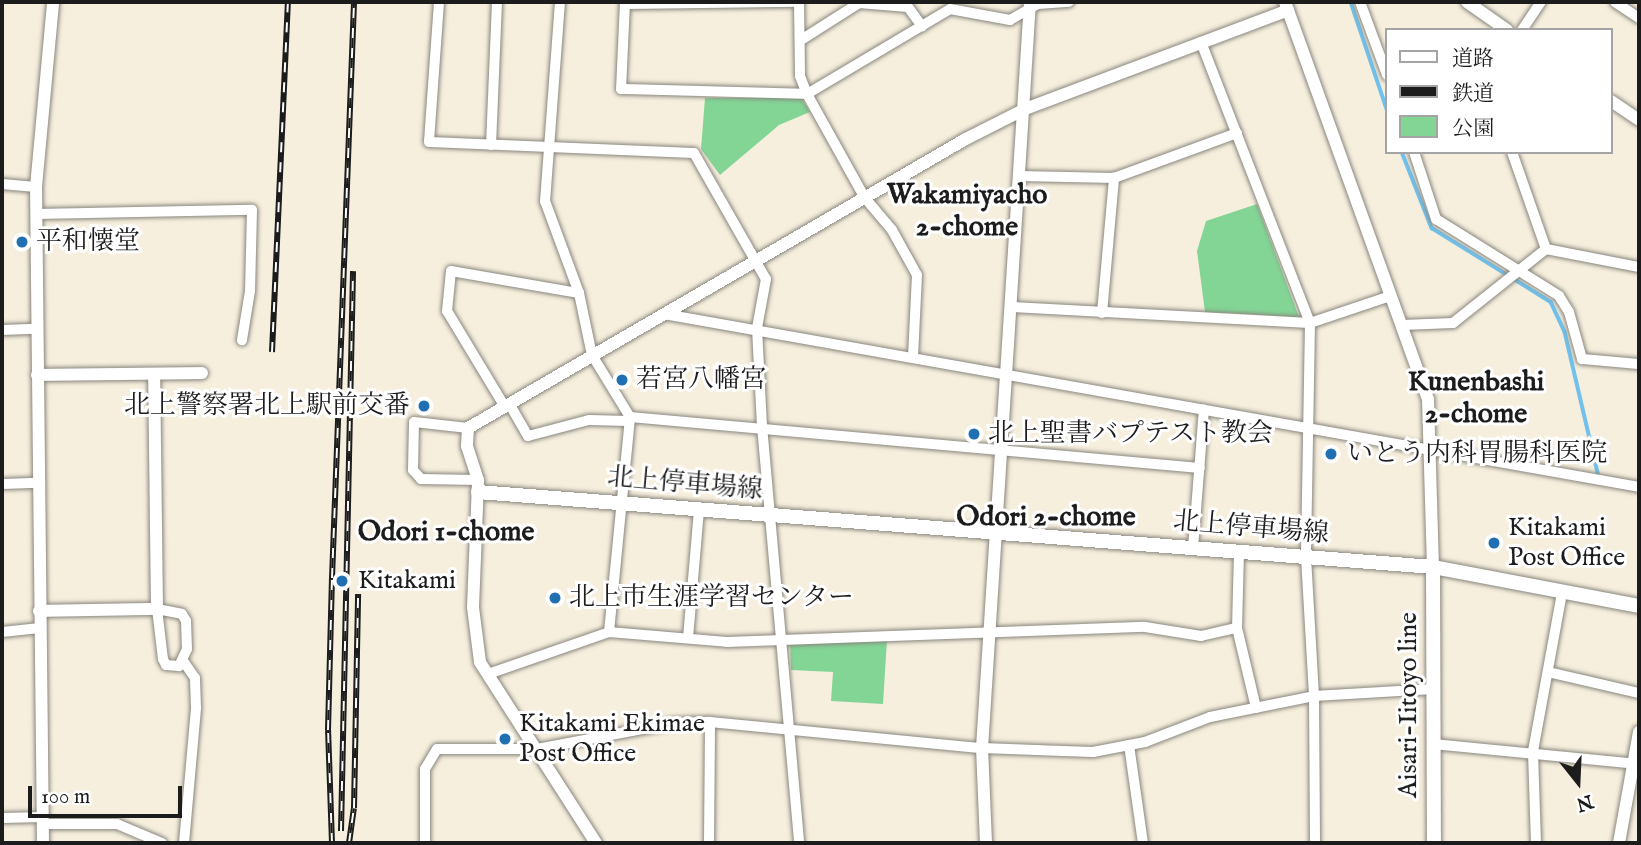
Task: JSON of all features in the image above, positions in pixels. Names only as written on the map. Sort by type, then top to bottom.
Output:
[{"type":"main road","name":"北上停車場線","points":[[478,486],[621,503],[1433,568],[1639,606]]},
{"type":"main road","name":"Aisari-Iitoyo line","points":[[1433,568],[1434,843]]},
{"type":"street","points":[[43,843],[35,329],[36,187],[53,2]]},
{"type":"street","points":[[439,2],[429,142],[694,153],[758,260],[766,279],[757,328],[762,426],[799,843]]},
{"type":"street","points":[[491,145],[497,2]]},
{"type":"street","points":[[560,2],[548,215],[579,293],[592,355],[629,419],[609,632]]},
{"type":"street","points":[[913,358],[916,275],[892,230],[865,198],[807,94],[800,76],[799,2],[625,3],[621,89],[807,94],[922,26],[948,5],[1010,20],[1038,4],[1069,2]]},
{"type":"street","points":[[1360,2],[1386,72]]},
{"type":"street","points":[[1467,2],[1504,28]]},
{"type":"street","points":[[1523,28],[1541,2]]},
{"type":"street","points":[[1615,2],[1639,18]]},
{"type":"street","points":[[801,40],[859,3],[908,7],[922,26]]},
{"type":"street","points":[[478,486],[421,479],[413,470],[414,422],[468,428],[865,198],[1025,109],[1287,6],[1428,399],[1433,568]]},
{"type":"street","points":[[986,843],[982,748],[1025,109],[1029,7]]},
{"type":"street","points":[[1201,42],[1310,323],[1306,429],[1306,557],[1314,696],[1315,843]]},
{"type":"street","points":[[1613,102],[1639,120]]},
{"type":"street","points":[[1020,176],[1114,178],[1237,133]]},
{"type":"street","points":[[1415,154],[1436,219],[1520,268],[1559,296],[1569,312],[1582,359],[1639,364]]},
{"type":"street","points":[[1513,154],[1546,249]]},
{"type":"street","points":[[1102,313],[1114,178]]},
{"type":"street","points":[[2,184],[36,187]]},
{"type":"street","points":[[36,214],[252,210],[250,290],[242,340]]},
{"type":"street","points":[[1402,325],[1453,323],[1546,249],[1639,267]]},
{"type":"street","points":[[579,293],[451,271],[447,311],[528,436],[589,420],[629,419],[762,426],[1003,452],[1200,468]]},
{"type":"street","points":[[1012,307],[1310,323],[1390,296]]},
{"type":"street","points":[[664,314],[757,328],[1639,487]]},
{"type":"street","points":[[2,330],[35,329]]},
{"type":"street","points":[[37,375],[202,373]]},
{"type":"street","points":[[154,375],[158,608],[166,664],[184,662]]},
{"type":"street","points":[[1194,548],[1204,410]]},
{"type":"street","points":[[468,428],[467,446],[478,486],[474,607],[480,662],[596,843]]},
{"type":"street","points":[[2,484],[38,483]]},
{"type":"street","points":[[688,638],[699,509]]},
{"type":"street","points":[[1239,552],[1237,628],[1256,708]]},
{"type":"street","points":[[1536,843],[1533,751],[1562,593]]},
{"type":"street","points":[[39,611],[158,608],[182,614],[186,621],[184,662],[195,678],[196,708],[184,843]]},
{"type":"street","points":[[488,674],[609,632],[727,642],[780,638],[1146,627],[1201,636],[1237,628]]},
{"type":"street","points":[[2,632],[40,628]]},
{"type":"street","points":[[1548,672],[1639,693]]},
{"type":"street","points":[[425,843],[425,769],[437,749],[537,749],[674,723],[710,722],[982,748],[1093,752],[1129,745],[1210,717],[1314,696],[1433,689]]},
{"type":"street","points":[[709,843],[710,722]]},
{"type":"street","points":[[1619,843],[1637,764],[1639,733]]},
{"type":"street","points":[[1433,744],[1533,751],[1637,764]]},
{"type":"street","points":[[1129,745],[1143,843]]},
{"type":"street","points":[[2,818],[117,824],[162,843]]},
{"type":"green space","points":[[705,98],[801,98],[810,112],[779,125],[720,175],[701,149]]},
{"type":"green space","points":[[1257,204],[1299,317],[1205,312],[1197,251],[1206,221]]},
{"type":"green space","points":[[887,640],[883,704],[831,701],[833,672],[791,670],[790,641]]},
{"type":"waterway","points":[[1351,2],[1386,106]]},
{"type":"waterway","points":[[1403,154],[1432,228],[1551,302],[1565,332],[1598,473]]},
{"type":"railway","points":[[272,352],[288,2]]},
{"type":"railway","points":[[332,843],[328,730],[354,2]]},
{"type":"railway","points":[[341,831],[353,271]]},
{"type":"railway","points":[[349,843],[354,808],[358,594]]},
{"type":"place","name":"平和懐堂","points":[[22,242]]},
{"type":"place","name":"若宮八幡宮","points":[[622,380]]},
{"type":"place","name":"北上警察署北上駅前交番","points":[[424,406]]},
{"type":"place","name":"北上聖書バプテスト教会","points":[[974,434]]},
{"type":"place","name":"いとう内科胃腸科医院","points":[[1331,454]]},
{"type":"place","name":"Kitakami Post Office","points":[[1494,543]]},
{"type":"place","name":"Kitakami","points":[[342,581]]},
{"type":"place","name":"北上市生涯学習センター","points":[[555,598]]},
{"type":"place","name":"Kitakami Ekimae Post Office","points":[[505,739]]},
{"type":"district","name":"Wakamiyacho 2-chome","points":[[967,212]]},
{"type":"district","name":"Kunenbashi 2-chome","points":[[1476,399]]},
{"type":"district","name":"Odori 2-chome","points":[[1046,518]]},
{"type":"district","name":"Odori 1-chome","points":[[446,533]]}]
